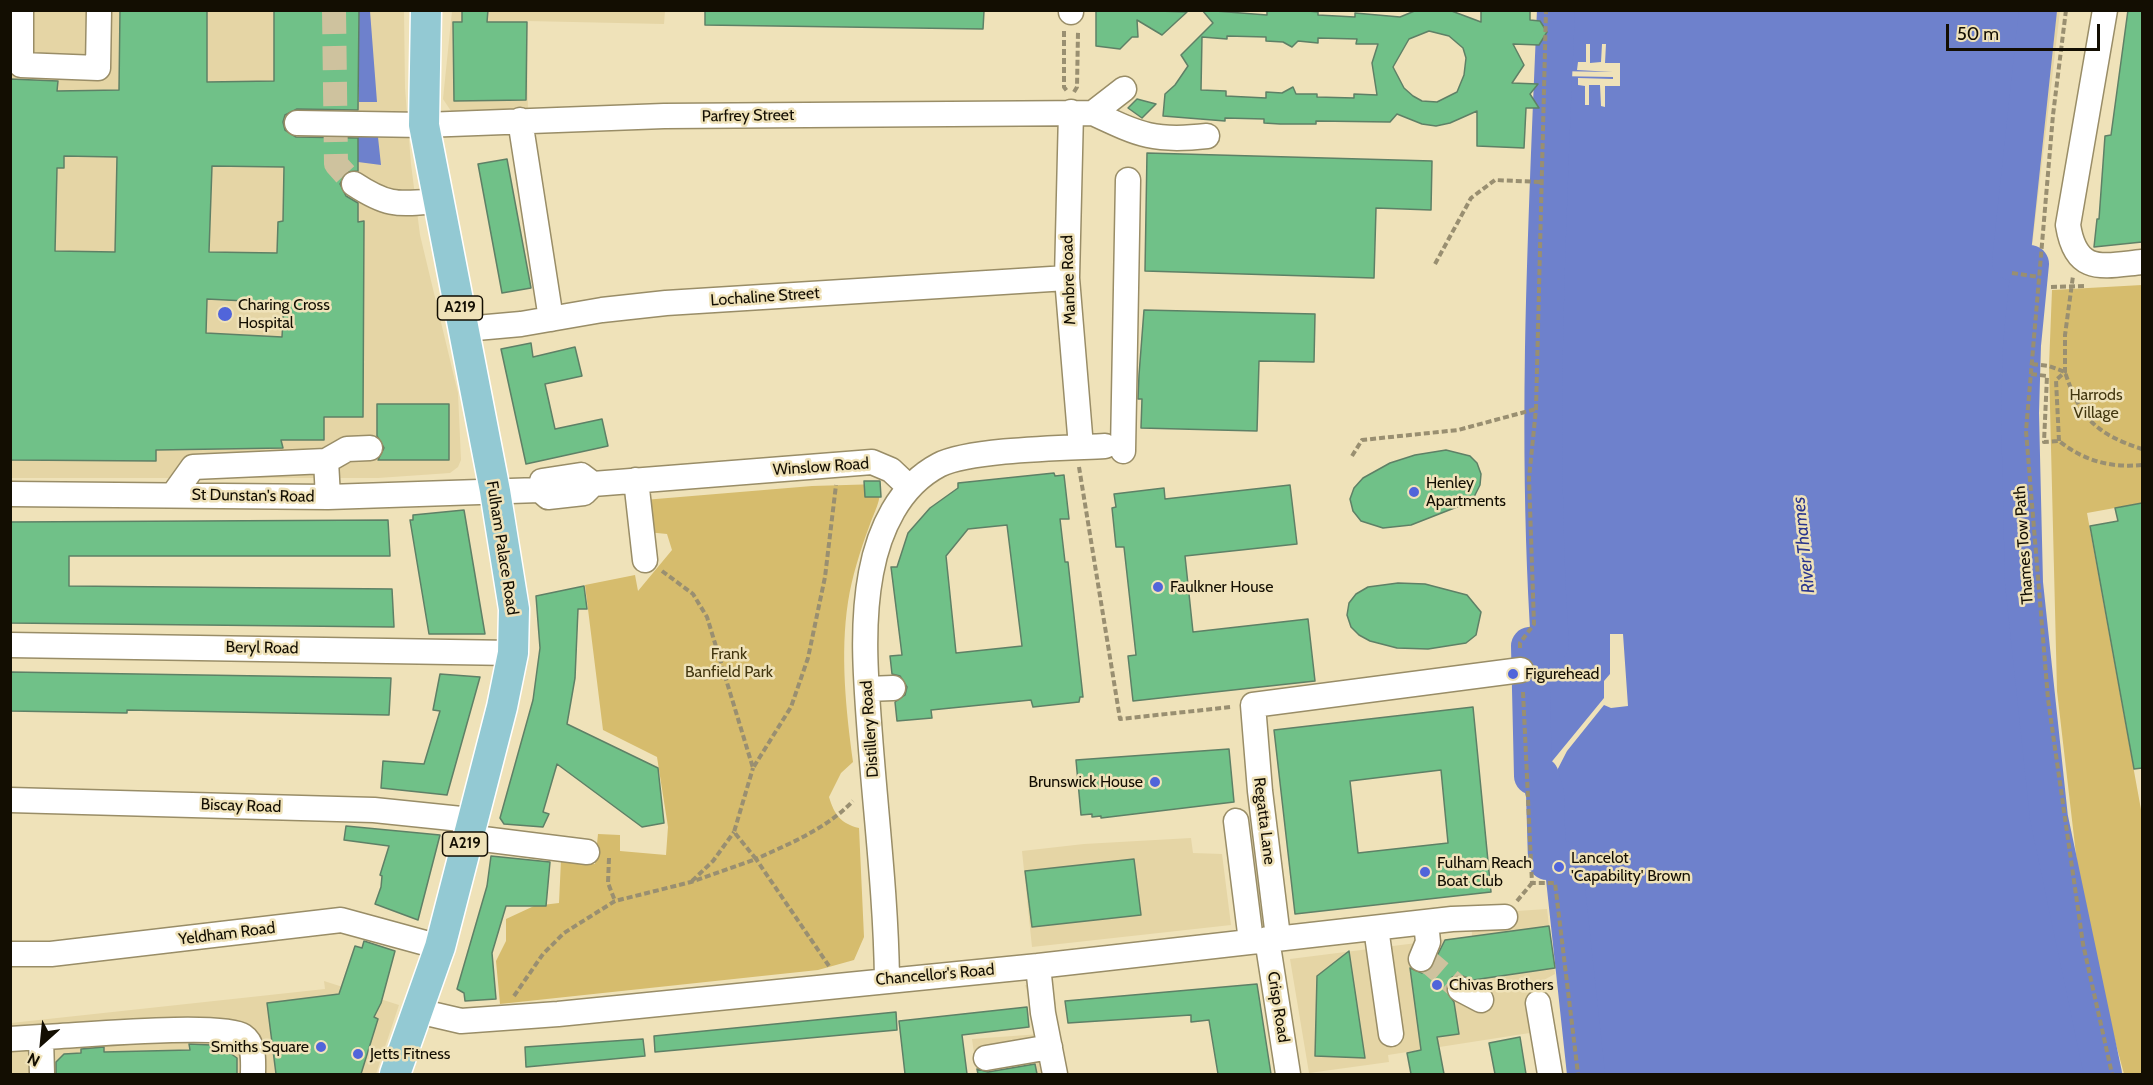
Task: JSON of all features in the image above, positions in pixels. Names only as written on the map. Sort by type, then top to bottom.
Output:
[{"type":"main road","name":"Fulham Palace Road","points":[[395,1074],[440,947],[502,706],[513,653],[514,609],[495,491],[424,125],[426,10]]},
{"type":"street","points":[[21,10],[21,65],[98,68],[99,10]]},
{"type":"street","points":[[2105,10],[2068,225],[2071,242],[2077,256],[2090,263],[2098,266],[2142,262]]},
{"type":"street","points":[[1082,112],[1124,89]]},
{"type":"street","points":[[1082,112],[1141,135],[1175,139],[1207,136]]},
{"type":"street","name":"Parfrey Street","points":[[297,123],[424,125],[520,120],[1082,112]]},
{"type":"street","name":"Manbre Road","points":[[1082,112],[1066,278],[1096,448]]},
{"type":"street","points":[[520,120],[551,319]]},
{"type":"street","points":[[909,487],[938,466],[954,460],[1096,448],[1128,180]]},
{"type":"street","points":[[354,184],[374,197],[395,205],[438,201]]},
{"type":"street","name":"Lochaline Street","points":[[465,329],[666,303],[1066,278]]},
{"type":"street","points":[[173,495],[193,467],[326,461],[347,449],[370,448]]},
{"type":"street","points":[[326,461],[328,497]]},
{"type":"street","name":"Winslow Road","points":[[495,491],[540,490],[548,497],[584,493],[593,484],[872,462],[891,470],[909,487]]},
{"type":"street","points":[[636,480],[645,560]]},
{"type":"street","name":"Distillery Road","points":[[887,980],[867,689],[866,627],[871,574],[879,541],[892,512],[909,487]]},
{"type":"street","name":"St Dunstan's Road","points":[[10,494],[328,497],[495,491]]},
{"type":"street","name":"Beryl Road","points":[[10,645],[513,653]]},
{"type":"street","points":[[1253,705],[1521,670]]},
{"type":"street","points":[[867,689],[893,688]]},
{"type":"street","name":"Regatta Lane","points":[[1253,705],[1265,939]]},
{"type":"street","name":"Biscay Road","points":[[10,800],[374,810],[587,852]]},
{"type":"street","points":[[1236,821],[1265,939]]},
{"type":"street","name":"Chancellor's Road","points":[[418,1011],[460,1021],[513,1018],[842,983],[1038,966],[1452,919],[1505,917]]},
{"type":"street","name":"Yeldham Road","points":[[10,954],[61,953],[340,920],[368,925],[440,947]]},
{"type":"street","points":[[1421,959],[1428,942],[1426,922]]},
{"type":"street","points":[[1376,928],[1391,1034]]},
{"type":"street","name":"Crisp Road","points":[[1265,939],[1288,1074]]},
{"type":"street","points":[[1038,966],[1055,1074]]},
{"type":"street","points":[[1460,989],[1481,1000]]},
{"type":"street","points":[[1538,1003],[1550,1074]]},
{"type":"street","points":[[110,1052],[116,1046],[179,1043],[178,1030]]},
{"type":"street","points":[[10,1039],[178,1030],[231,1031],[244,1037],[252,1050],[253,1074]]},
{"type":"street","points":[[41,1037],[42,1074]]},
{"type":"street","points":[[986,1058],[1050,1047]]},
{"type":"path","points":[[1546,10],[1536,409],[1529,478],[1534,624],[1520,643],[1532,883],[1555,883],[1578,1074]]},
{"type":"path","name":"Thames Tow Path","points":[[2066,10],[2053,115],[2026,431],[2048,699],[2083,944],[2112,1074]]},
{"type":"path","points":[[1071,11],[1078,18],[1077,87],[1071,97],[1064,87],[1064,18],[1071,11]]},
{"type":"path","points":[[1435,264],[1471,198],[1495,180],[1540,182]]},
{"type":"path","points":[[2012,273],[2039,277]]},
{"type":"path","points":[[2070,290],[2065,335],[2065,372],[2073,396],[2085,418],[2112,440],[2142,449]]},
{"type":"path","points":[[2031,364],[2049,366],[2065,372]]},
{"type":"path","points":[[2060,441],[2055,380],[2065,372]]},
{"type":"path","points":[[2031,374],[2047,376],[2044,442],[2060,441],[2075,453],[2099,463],[2142,465]]},
{"type":"path","points":[[1352,456],[1362,440],[1458,430],[1536,409]]},
{"type":"path","points":[[1096,448],[1120,719],[1253,705]]},
{"type":"path","points":[[691,882],[712,861],[734,832],[753,768],[791,707],[808,658],[819,616],[831,537],[836,491],[835,466]]},
{"type":"path","points":[[645,560],[693,594],[707,616],[753,768]]},
{"type":"path","points":[[513,1018],[513,998],[543,954],[564,933],[615,901],[691,882],[756,859],[801,839],[840,815],[855,800],[875,799]]},
{"type":"path","points":[[734,832],[756,859],[842,983]]},
{"type":"path","points":[[587,852],[609,851],[608,883],[615,901]]},
{"type":"shaded area","name":"Charing Cross Hospital","points":[[11,11],[404,11],[405,88],[411,164],[420,235],[458,393],[461,460],[458,467],[450,473],[378,478],[11,478]]},
{"type":"shaded area","points":[[452,11],[665,11],[664,24],[527,21],[528,114],[451,111],[443,99]]},
{"type":"shaded area","points":[[2038,11],[2060,11],[2030,264],[2011,261]]},
{"type":"shaded area","points":[[1191,838],[1193,853],[1222,854],[1231,925],[1032,947],[1022,851],[1084,844]]},
{"type":"shaded area","points":[[1547,909],[1555,974],[1529,988],[1536,1032],[1388,1055],[1389,1062],[1309,1073],[1290,959],[1472,936],[1471,914]]},
{"type":"shaded area","points":[[324,981],[399,1005],[376,1074],[11,1074],[11,1023],[325,989]]},
{"type":"shaded area","points":[[1025,985],[1050,987],[1061,1074],[977,1074],[972,1039],[1040,1034]]},
{"type":"green space","name":"Harrods Village","points":[[2142,285],[2142,503],[2087,513],[2142,815],[2142,1074],[2124,1074],[2111,1026],[2077,863],[2057,691],[2049,366],[2052,290]]},
{"type":"green space","name":"Frank Banfield Park","points":[[880,484],[879,501],[862,545],[854,574],[848,602],[844,642],[848,723],[853,762],[841,773],[829,797],[839,817],[847,824],[859,828],[864,937],[854,960],[818,970],[500,1004],[496,961],[506,941],[506,919],[534,906],[559,903],[561,860],[595,864],[598,834],[620,835],[620,851],[666,855],[668,827],[657,757],[603,730],[585,585],[635,575],[638,591],[672,550],[667,534],[647,532],[644,500],[812,486]]},
{"type":"water","points":[[359,11],[370,11],[377,102],[359,102]]},
{"type":"water","name":"River Thames","points":[[1556,11],[2038,11],[2011,260],[2030,264],[2022,345],[2020,413],[2024,583],[2049,818],[2103,1074],[1586,1074],[1563,861],[1547,861],[1545,794],[1540,776],[1533,776],[1530,646],[1550,644],[1543,407],[1546,248]]},
{"type":"water","points":[[358,126],[377,128],[381,165],[358,162]]},
{"type":"pier","points":[[1586,44],[1590,44],[1590,63],[1601,62],[1602,44],[1606,44],[1605,63],[1620,63],[1620,86],[1605,86],[1605,107],[1601,106],[1600,85],[1589,85],[1589,105],[1585,105],[1585,86],[1578,85],[1578,78],[1613,79],[1613,77],[1554,76],[1554,71],[1613,72],[1577,70],[1578,62],[1586,62]]},
{"type":"pier","points":[[1610,634],[1623,634],[1628,706],[1611,708],[1604,705],[1567,751],[1545,794],[1540,776],[1604,698],[1604,681],[1610,674]]},
{"type":"building","name":"Charing Cross Hospital","points":[[120,10],[207,10],[207,82],[274,81],[274,10],[359,10],[358,110],[297,109],[285,115],[283,122],[285,130],[296,137],[358,138],[358,171],[347,172],[340,184],[346,196],[358,203],[358,222],[364,221],[363,417],[324,417],[324,440],[281,440],[283,448],[156,450],[156,461],[10,460],[10,79],[58,81],[57,91],[119,90]],"holes":[[[64,156],[117,157],[115,252],[55,251],[57,168],[64,168]],[[212,166],[284,167],[283,221],[278,222],[277,253],[209,252]],[[207,299],[284,303],[282,337],[206,333]]]},
{"type":"building","points":[[462,10],[488,10],[487,22],[527,22],[526,100],[454,101],[453,22],[462,22]]},
{"type":"building","points":[[705,10],[984,11],[983,29],[705,25]]},
{"type":"building","points":[[1096,10],[1187,12],[1162,35],[1137,20],[1138,37],[1132,37],[1120,49],[1096,46]]},
{"type":"building","points":[[1202,10],[1267,15],[1267,11],[1298,10],[1318,12],[1318,15],[1355,17],[1355,13],[1400,17],[1417,10],[1449,10],[1481,22],[1481,10],[1530,10],[1530,20],[1540,21],[1547,32],[1539,45],[1513,44],[1524,65],[1512,83],[1538,84],[1530,94],[1539,108],[1526,108],[1524,148],[1477,146],[1477,111],[1450,123],[1436,126],[1422,124],[1397,114],[1390,122],[1316,121],[1316,124],[1264,123],[1264,119],[1225,118],[1225,121],[1163,116],[1165,94],[1175,85],[1188,66],[1181,55],[1213,23]],"holes":[[[1429,31],[1449,36],[1463,48],[1466,58],[1464,75],[1457,92],[1437,102],[1422,101],[1413,96],[1404,88],[1393,67],[1409,39]],[[1227,36],[1266,37],[1266,41],[1283,42],[1292,47],[1298,41],[1318,43],[1318,38],[1357,39],[1356,44],[1378,44],[1372,63],[1377,95],[1354,94],[1354,98],[1317,97],[1317,94],[1296,94],[1293,87],[1282,93],[1266,92],[1266,98],[1226,96],[1226,91],[1201,90],[1202,37],[1227,39]]]},
{"type":"building","points":[[2128,10],[2142,10],[2142,242],[2094,247],[2097,219],[2099,219],[2105,136],[2111,135]]},
{"type":"building","points":[[1137,99],[1156,104],[1142,118],[1128,108]]},
{"type":"building","points":[[1147,153],[1432,161],[1431,210],[1376,208],[1374,278],[1145,271]]},
{"type":"building","points":[[507,159],[531,288],[502,293],[478,164]]},
{"type":"building","points":[[1144,310],[1315,314],[1314,362],[1259,361],[1257,431],[1141,428],[1142,399],[1138,399]]},
{"type":"building","points":[[531,343],[533,357],[575,347],[582,376],[545,384],[555,429],[602,419],[608,446],[526,464],[501,349]]},
{"type":"building","points":[[377,404],[449,404],[449,460],[378,460],[384,448],[377,436]]},
{"type":"building","name":"Henley Apartments","points":[[1446,450],[1470,456],[1477,463],[1481,474],[1480,485],[1474,497],[1462,505],[1411,525],[1383,528],[1361,521],[1353,511],[1350,499],[1354,488],[1363,478],[1390,463],[1415,455]]},
{"type":"building","points":[[1054,473],[1055,476],[1064,475],[1069,519],[1060,519],[1065,562],[1068,562],[1083,697],[1080,697],[1079,702],[1033,707],[1031,700],[931,710],[932,718],[897,721],[895,702],[905,695],[907,687],[900,676],[892,674],[890,656],[902,655],[891,567],[897,567],[908,533],[930,508],[958,488],[958,483]],"holes":[[[1007,525],[1022,646],[956,653],[946,556],[968,529]]]},
{"type":"building","points":[[864,481],[880,481],[881,497],[865,497]]},
{"type":"building","name":"Faulkner House","points":[[1290,485],[1297,544],[1185,556],[1193,632],[1308,619],[1315,681],[1133,701],[1128,656],[1136,655],[1124,547],[1116,547],[1112,508],[1116,507],[1114,494],[1164,488],[1165,499]]},
{"type":"building","points":[[2142,503],[2142,768],[2134,769],[2090,526],[2118,521],[2115,508]]},
{"type":"building","points":[[464,510],[485,634],[429,634],[410,520],[413,520],[413,515]]},
{"type":"building","points":[[388,520],[390,556],[69,556],[69,586],[392,589],[394,627],[10,623],[10,522]]},
{"type":"building","points":[[1398,583],[1425,584],[1467,595],[1481,612],[1476,635],[1466,643],[1428,649],[1397,648],[1370,641],[1359,635],[1351,627],[1347,615],[1349,603],[1356,594],[1368,587]]},
{"type":"building","points":[[584,586],[587,609],[578,609],[575,678],[567,724],[658,768],[664,823],[642,827],[557,764],[543,812],[549,814],[543,827],[504,824],[500,818],[533,700],[540,648],[536,596]]},
{"type":"building","points":[[10,672],[391,678],[389,715],[127,710],[127,713],[10,711]]},
{"type":"building","points":[[440,674],[480,677],[447,795],[381,788],[383,761],[424,764],[440,711],[433,710]]},
{"type":"building","points":[[1473,707],[1491,892],[1295,914],[1274,730]],"holes":[[[1441,770],[1448,843],[1358,853],[1350,781]]]},
{"type":"building","name":"Brunswick House","points":[[1229,749],[1234,802],[1101,818],[1101,816],[1092,817],[1092,814],[1081,815],[1076,760]]},
{"type":"building","points":[[346,826],[440,835],[418,920],[375,904],[381,887],[382,876],[380,875],[389,846],[344,840]]},
{"type":"building","points":[[491,856],[550,862],[546,906],[506,906],[492,953],[496,999],[465,1001],[464,993],[457,989],[487,886]]},
{"type":"building","points":[[1134,859],[1141,915],[1032,927],[1025,871]]},
{"type":"building","name":"Chivas Brothers","points":[[1549,926],[1555,968],[1473,980],[1460,975],[1452,977],[1446,990],[1454,1002],[1459,1034],[1437,1037],[1444,1074],[1411,1074],[1407,1053],[1421,1050],[1410,968],[1422,973],[1430,970],[1445,940]]},
{"type":"building","name":"Smiths Square","points":[[364,941],[395,951],[381,1003],[374,1017],[378,1019],[361,1074],[276,1074],[267,1003],[339,994],[355,946],[362,948]]},
{"type":"building","points":[[1349,951],[1365,1058],[1315,1056],[1317,976]]},
{"type":"building","points":[[1257,984],[1271,1074],[1218,1074],[1209,1020],[1191,1022],[1191,1015],[1068,1023],[1065,1001]]},
{"type":"building","points":[[1027,1007],[1029,1027],[962,1035],[967,1074],[905,1074],[899,1021]]},
{"type":"building","points":[[896,1012],[897,1030],[655,1052],[654,1036]]},
{"type":"building","points":[[1520,1037],[1526,1074],[1495,1074],[1489,1043]]},
{"type":"building","points":[[643,1039],[645,1056],[526,1067],[525,1047]]},
{"type":"building","points":[[189,1044],[211,1045],[211,1048],[227,1046],[227,1051],[237,1058],[237,1074],[56,1074],[56,1062],[64,1054],[81,1053],[81,1049],[104,1047],[104,1052],[190,1050]]},
{"type":"building","points":[[1035,1064],[1037,1074],[978,1074],[977,1069],[988,1072]]},
{"type":"waterway","points":[[1556,10],[1546,248],[1543,407],[1550,644],[1530,646],[1533,776],[1540,776],[1545,794],[1547,861],[1563,860],[1586,1074]]},
{"type":"waterway","points":[[2038,10],[2011,261],[2030,264],[2022,345],[2020,413],[2024,583],[2049,818],[2103,1074]]},
{"type":"tunnel","points":[[334,10],[336,164],[354,184]]},
{"type":"tunnel","points":[[1421,959],[1431,964],[1460,989]]},
{"type":"place","name":"Charing Cross Hospital","points":[[225,314]]},
{"type":"place","name":"Henley Apartments","points":[[1414,492]]},
{"type":"place","name":"Faulkner House","points":[[1158,587]]},
{"type":"place","name":"Figurehead","points":[[1513,674]]},
{"type":"place","name":"Brunswick House","points":[[1155,782]]},
{"type":"place","name":"Lancelot 'Capability' Brown","points":[[1559,867]]},
{"type":"place","name":"Fulham Reach Boat Club","points":[[1425,872]]},
{"type":"place","name":"Chivas Brothers","points":[[1437,985]]},
{"type":"place","name":"Smiths Square","points":[[321,1047]]},
{"type":"place","name":"Jetts Fitness","points":[[358,1054]]}]
